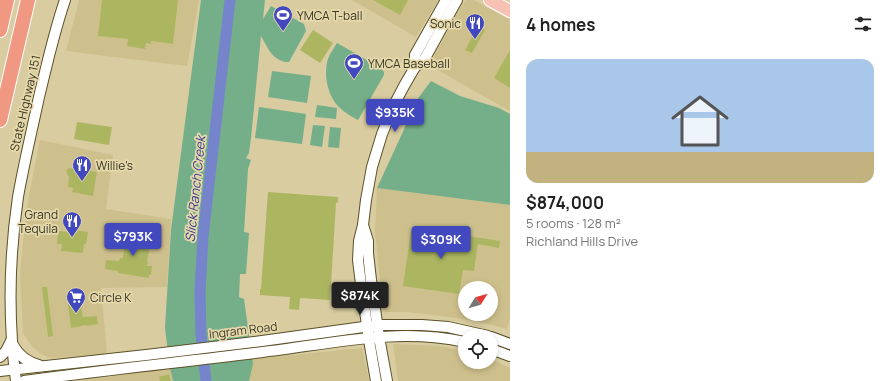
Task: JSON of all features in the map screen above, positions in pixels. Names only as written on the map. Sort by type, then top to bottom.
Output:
[{"type":"highway","points":[[0,30],[7,0]]},
{"type":"highway","points":[[0,120],[28,0]]},
{"type":"main road","name":"State Highway 151","points":[[16,381],[10,310],[13,248],[18,198],[34,120],[56,29],[65,0]]},
{"type":"main road","points":[[415,67],[415,55],[446,0]]},
{"type":"main road","points":[[376,381],[368,241],[363,225],[372,167],[382,134],[394,105],[415,67],[424,60],[457,0]]},
{"type":"main road","points":[[490,0],[510,11]]},
{"type":"main road","name":"Ingram Road","points":[[24,381],[147,366],[171,357],[230,345],[372,326],[422,325],[458,329]]},
{"type":"main road","name":"Ingram Road","points":[[0,371],[171,357],[230,356],[374,338],[406,336],[442,338],[458,341]]},
{"type":"main road","points":[[374,338],[387,381]]},
{"type":"main road","points":[[0,356],[6,351],[12,339]]},
{"type":"main road","points":[[12,339],[16,349],[23,359],[32,363],[47,366]]},
{"type":"main road","points":[[498,340],[510,344]]},
{"type":"main road","points":[[262,341],[263,352]]},
{"type":"main road","points":[[498,352],[510,356]]},
{"type":"shaded area","points":[[79,0],[199,0],[187,66],[66,51]]},
{"type":"shaded area","points":[[352,0],[438,0],[416,37]]},
{"type":"shaded area","points":[[466,0],[474,0],[510,20],[510,111],[429,65]]},
{"type":"shaded area","points":[[40,140],[113,155],[106,209],[171,219],[167,287],[101,288],[107,354],[50,358],[39,353],[31,345],[23,333],[20,274],[29,195]]},
{"type":"shaded area","points":[[377,188],[510,205],[510,318],[507,329],[475,321],[498,321],[498,281],[458,281],[458,319],[407,312],[385,312],[381,291],[375,231]]},
{"type":"shaded area","points":[[393,344],[439,346],[458,350],[458,369],[498,369],[498,362],[510,368],[510,381],[398,381]]},
{"type":"shaded area","points":[[362,348],[369,381],[238,381],[235,361]]},
{"type":"shaded area","points":[[170,368],[173,381],[81,381]]},
{"type":"green space","points":[[201,0],[265,0],[263,19],[271,6],[304,24],[306,31],[289,62],[274,57],[261,36],[251,138],[249,153],[246,158],[251,160],[248,169],[244,232],[249,233],[246,274],[240,274],[239,297],[244,299],[253,364],[249,381],[173,381],[170,368],[165,328],[171,230]]},
{"type":"green space","name":"YMCA Baseball","points":[[337,43],[381,68],[384,72],[384,75],[358,120],[344,112],[332,98],[326,79],[328,59]]},
{"type":"green space","points":[[272,71],[311,76],[307,103],[268,97]]},
{"type":"green space","points":[[431,81],[460,96],[499,108],[510,114],[510,205],[377,188],[419,97]]},
{"type":"green space","points":[[317,105],[337,108],[336,119],[315,117]]},
{"type":"green space","points":[[259,107],[306,114],[302,144],[255,138]]},
{"type":"green space","points":[[313,125],[325,126],[322,147],[310,145]]},
{"type":"green space","points":[[330,127],[341,128],[339,148],[328,147]]},
{"type":"building","points":[[102,0],[178,0],[173,44],[151,41],[151,44],[146,43],[145,49],[127,46],[128,39],[98,36]]},
{"type":"building","points":[[373,0],[408,0],[400,15]]},
{"type":"building","name":"Sonic","points":[[478,26],[485,30],[472,53],[465,50]]},
{"type":"building","points":[[313,30],[333,43],[320,63],[300,50]]},
{"type":"building","points":[[510,50],[510,88],[494,78]]},
{"type":"building","points":[[77,122],[112,127],[109,145],[74,139]]},
{"type":"building","name":"Willie's","points":[[69,168],[97,172],[93,196],[72,192],[73,188],[68,187],[69,177],[66,171]]},
{"type":"building","points":[[268,192],[338,197],[338,202],[336,203],[330,300],[300,298],[299,310],[289,309],[290,297],[260,295]]},
{"type":"building","points":[[420,227],[430,228],[430,230],[500,241],[499,248],[478,244],[474,271],[463,270],[461,281],[458,281],[458,294],[403,286],[411,231],[419,233]]},
{"type":"building","name":"Grand Tequila","points":[[67,229],[88,232],[83,253],[61,251],[62,244],[57,244],[58,231],[67,232]]},
{"type":"building","points":[[126,233],[139,235],[139,233],[146,234],[146,236],[151,237],[147,262],[147,266],[152,266],[151,275],[149,275],[149,278],[118,273],[118,271],[105,269],[106,260],[119,261],[120,258],[123,258]]},
{"type":"building","points":[[42,287],[47,287],[53,336],[48,337]]},
{"type":"building","name":"Circle K","points":[[80,302],[83,317],[97,316],[98,324],[71,328],[68,304]]},
{"type":"building","points":[[169,374],[171,381],[160,381],[159,377]]},
{"type":"waterway","name":"Slick Ranch Creek","points":[[206,381],[201,335],[200,292],[203,237],[230,0]]},
{"type":"place","name":"YMCA T-ball","points":[[283,32]]},
{"type":"place","name":"Sonic","points":[[475,40]]},
{"type":"place","name":"YMCA Baseball","points":[[354,80]]},
{"type":"place","name":"Willie's","points":[[82,182]]},
{"type":"place","name":"Grand Tequila","points":[[72,238]]},
{"type":"place","name":"Circle K","points":[[76,314]]}]
